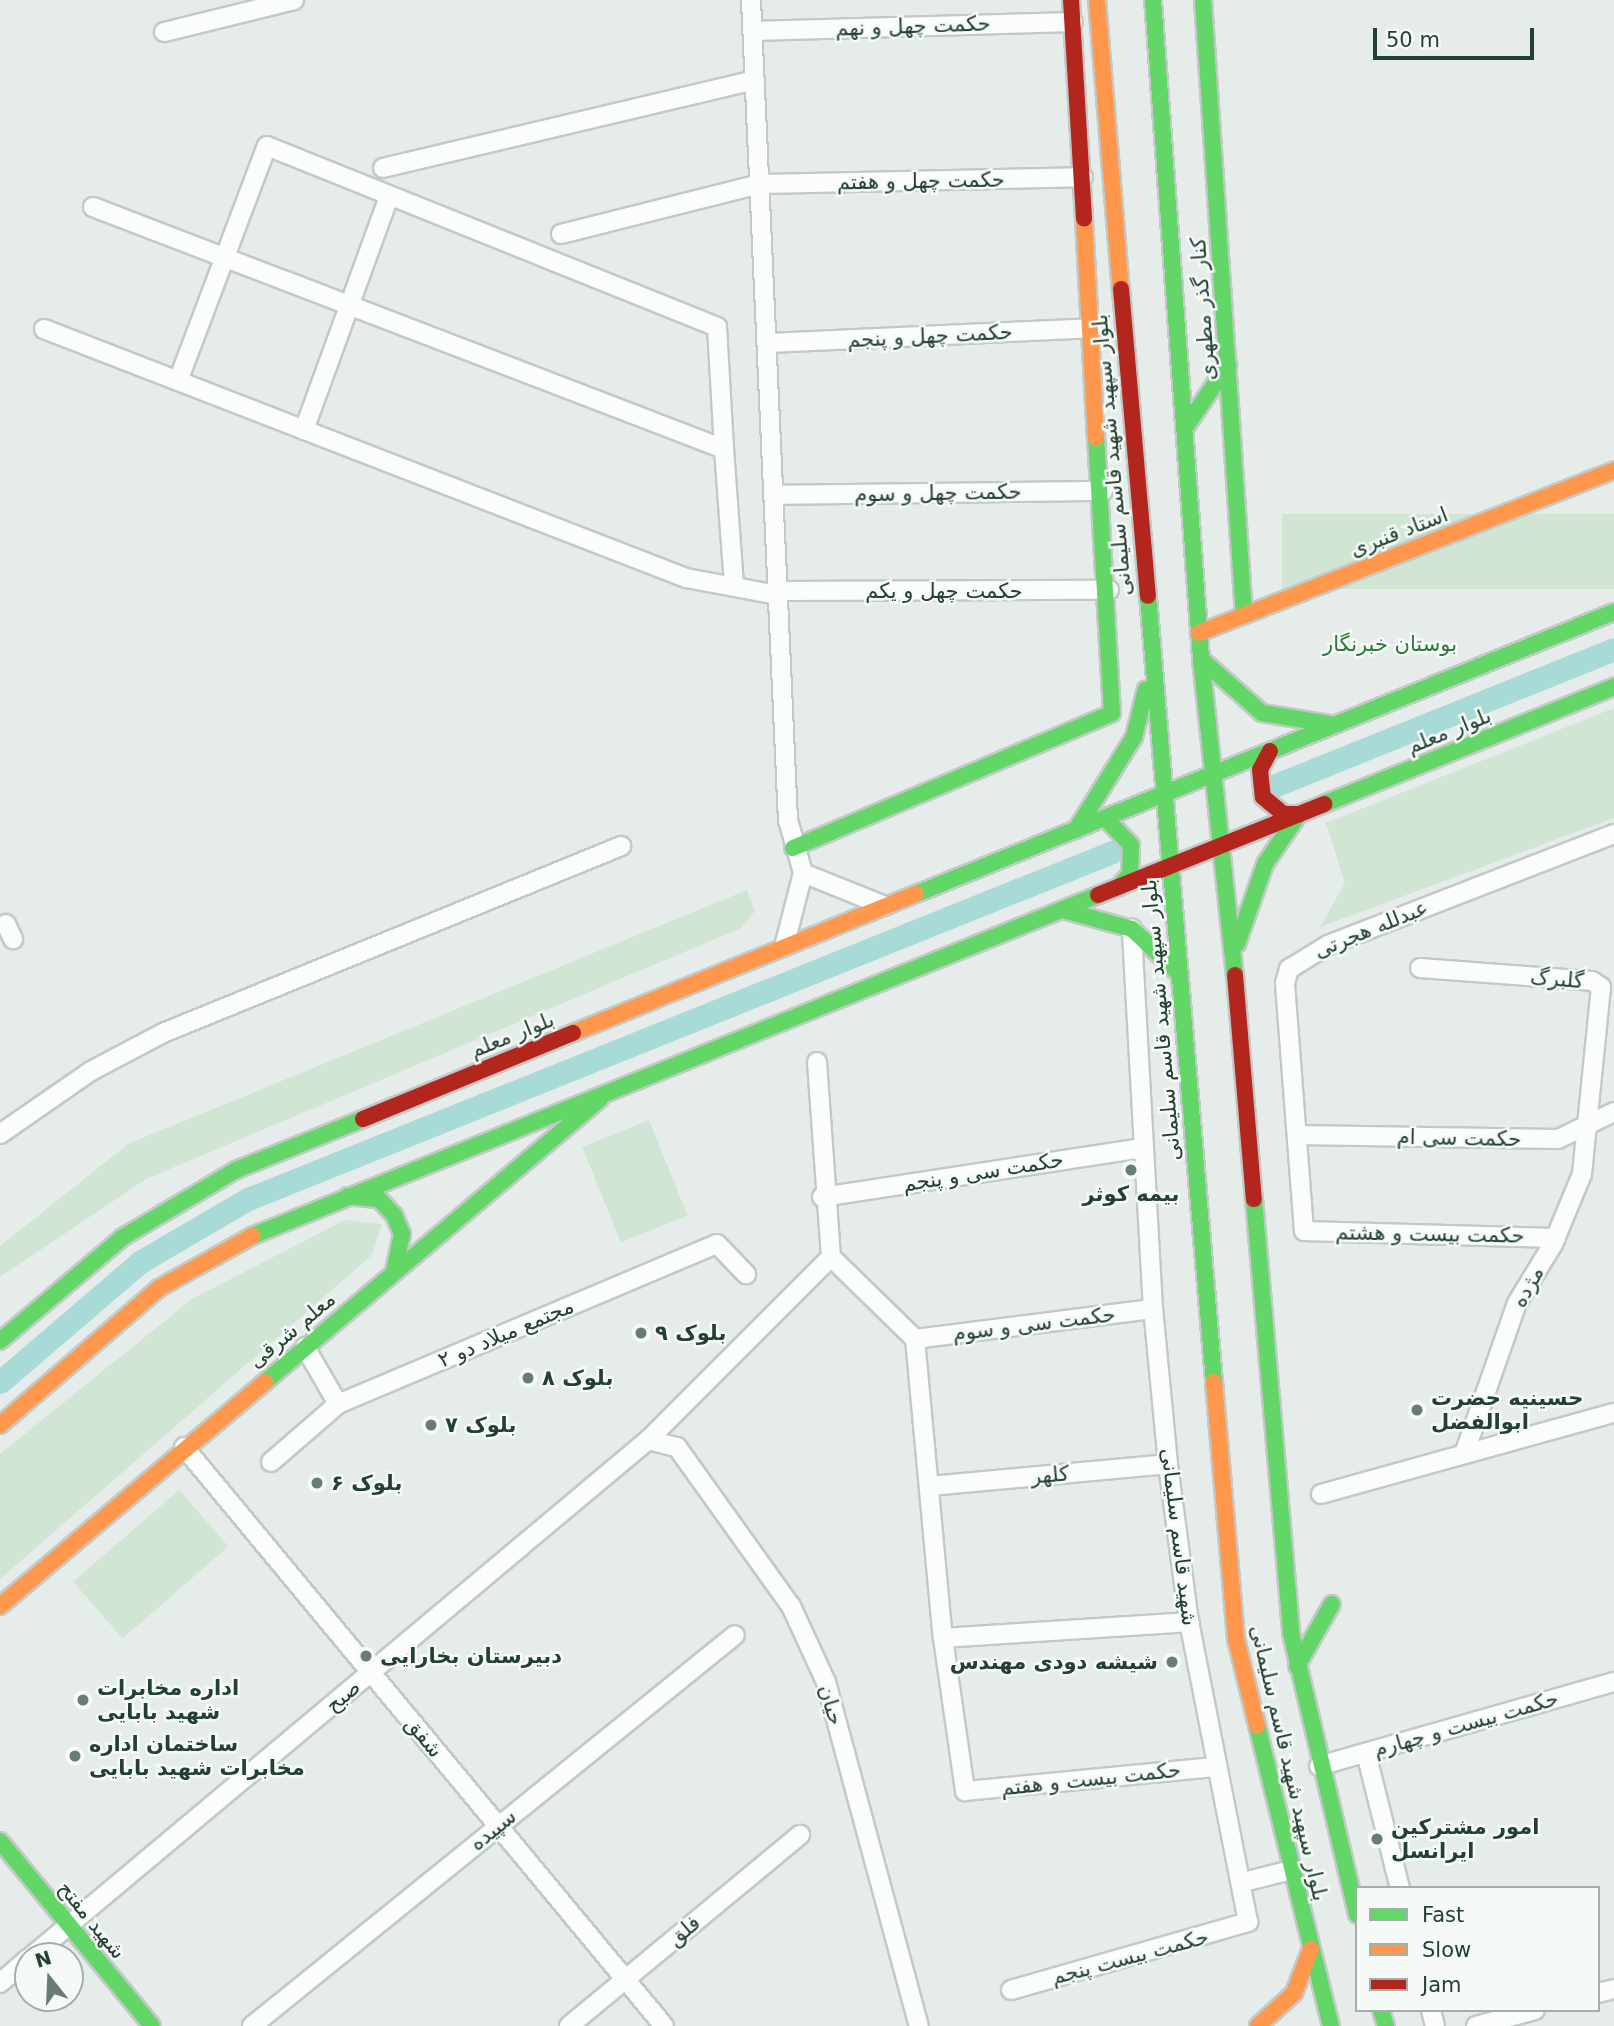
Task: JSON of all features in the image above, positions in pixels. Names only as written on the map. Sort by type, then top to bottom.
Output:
[{"type":"main road","points":[[793,848],[1112,713],[1109,590],[1121,520],[1103,491],[1071,0]]},
{"type":"main road","name":"بلوار سپهبد شهید قاسم سلیمانی","points":[[1097,0],[1121,520],[1152,667],[1236,1639],[1331,2026]]},
{"type":"main road","name":"بلوار سپهبد شهید قاسم سلیمانی","points":[[1153,0],[1187,425],[1201,659],[1233,954],[1297,1666],[1355,1906]]},
{"type":"main road","name":"کنار گذر مطهری","points":[[1203,0],[1244,615]]},
{"type":"main road","points":[[1187,425],[1228,365]]},
{"type":"main road","name":"استاد قنبری","points":[[1199,633],[1614,470]]},
{"type":"main road","points":[[1201,659],[1262,713],[1336,724],[1614,612]]},
{"type":"main road","points":[[1075,830],[1112,781],[1134,737],[1152,667]]},
{"type":"main road","name":"بلوار معلم","points":[[1063,910],[1614,687]]},
{"type":"main road","name":"بلوار معلم","points":[[0,1340],[123,1237],[236,1170],[1336,724]]},
{"type":"main road","points":[[1270,751],[1260,770],[1263,797],[1283,814],[1299,814]]},
{"type":"main road","points":[[1233,954],[1265,864],[1299,814]]},
{"type":"main road","points":[[1105,818],[1122,828],[1133,855],[1130,874],[1118,888]]},
{"type":"main road","points":[[0,1425],[159,1288],[263,1230],[1063,910],[1132,929],[1177,972]]},
{"type":"main road","name":"معلم شرقی","points":[[0,1606],[184,1447],[612,1089]]},
{"type":"main road","points":[[348,1196],[379,1199],[394,1215],[402,1234],[394,1272]]},
{"type":"main road","points":[[1297,1666],[1332,1604]]},
{"type":"main road","name":"شهید مفتح","points":[[0,1842],[152,2026]]},
{"type":"main road","points":[[1258,2026],[1294,1993],[1311,1949]]},
{"type":"street","points":[[164,32],[293,0]]},
{"type":"street","points":[[751,0],[778,593],[793,848],[803,873],[783,947]]},
{"type":"street","name":"حکمت چهل و نهم","points":[[753,30],[1073,22]]},
{"type":"street","points":[[383,168],[755,79]]},
{"type":"street","points":[[178,381],[267,146],[717,327],[734,585]]},
{"type":"street","name":"حکمت چهل و هفتم","points":[[561,234],[760,184],[1083,177]]},
{"type":"street","points":[[303,430],[352,305],[389,196]]},
{"type":"street","points":[[93,207],[724,449]]},
{"type":"street","name":"حکمت چهل و پنجم","points":[[767,343],[1093,328]]},
{"type":"street","name":"حکمت چهل و یکم","points":[[44,329],[686,578],[778,593],[1109,590]]},
{"type":"street","name":"حکمت چهل و سوم","points":[[774,495],[1103,491]]},
{"type":"street","name":"عبدلله هجرتی","points":[[1304,1231],[1283,999],[1289,969],[1328,944],[1614,834]]},
{"type":"street","points":[[0,1134],[91,1071],[163,1033],[621,846]]},
{"type":"street","points":[[803,873],[885,906]]},
{"type":"street","name":"شهید قاسم سلیمانی","points":[[1132,929],[1153,1309],[1168,1464],[1189,1622],[1216,1767],[1243,1882],[1248,1922]]},
{"type":"street","name":"گلبرگ","points":[[1420,968],[1592,981],[1601,987],[1588,1120]]},
{"type":"street","points":[[817,1062],[822,1197],[831,1256],[915,1339],[932,1486],[943,1638],[1189,1622]]},
{"type":"street","name":"حکمت سی ام","points":[[1297,1135],[1558,1139],[1588,1120],[1614,1112]]},
{"type":"street","name":"مژده","points":[[1464,1454],[1517,1303],[1556,1238],[1582,1174],[1588,1120]]},
{"type":"street","name":"حکمت سی و پنجم","points":[[822,1197],[1143,1147]]},
{"type":"street","name":"حکمت بیست و هشتم","points":[[1304,1231],[1556,1238]]},
{"type":"street","name":"مجتمع میلاد دو ۲","points":[[271,1462],[338,1404],[718,1244],[746,1274]]},
{"type":"street","name":"صبح","points":[[69,1925],[648,1440],[831,1256]]},
{"type":"street","name":"حکمت سی و سوم","points":[[915,1339],[1153,1309]]},
{"type":"street","points":[[304,1347],[338,1404]]},
{"type":"street","points":[[1321,1494],[1614,1413]]},
{"type":"street","name":"حیان","points":[[648,1440],[677,1447],[796,1616],[825,1682],[919,2026]]},
{"type":"street","name":"شفق","points":[[184,1447],[664,2026]]},
{"type":"street","name":"کلهر","points":[[932,1486],[1168,1464]]},
{"type":"street","name":"سپیده","points":[[252,2026],[735,1635]]},
{"type":"street","name":"حکمت بیست و هفتم","points":[[943,1638],[965,1790],[1216,1767]]},
{"type":"street","name":"حکمت بیست و چهارم","points":[[1319,1766],[1614,1682]]},
{"type":"street","points":[[1366,1753],[1399,1886]]},
{"type":"street","name":"فلق","points":[[569,2026],[800,1835]]},
{"type":"street","points":[[1243,1882],[1291,1870]]},
{"type":"street","name":"حکمت بیست پنجم","points":[[1011,1990],[1248,1922]]},
{"type":"street","points":[[49,1942],[69,1925]]},
{"type":"street","points":[[0,1983],[14,1971]]},
{"type":"street","points":[[1476,2026],[1528,2012]]},
{"type":"green space","points":[[1282,514],[1614,514],[1614,589],[1282,589]]},
{"type":"green space","points":[[1614,708],[1614,818],[1320,927],[1345,883],[1326,823]]},
{"type":"green space","points":[[747,890],[755,911],[741,928],[146,1179],[0,1277],[0,1246],[128,1144]]},
{"type":"green space","points":[[649,1120],[688,1215],[621,1242],[582,1147]]},
{"type":"green space","points":[[345,1220],[382,1224],[372,1255],[0,1579],[0,1454],[192,1299]]},
{"type":"green space","points":[[179,1490],[228,1547],[123,1638],[73,1582]]},
{"type":"waterway","points":[[1276,785],[1614,649]]},
{"type":"waterway","points":[[0,1382],[140,1262],[248,1199],[1112,852]]},
{"type":"traffic: fast","points":[[1153,0],[1201,659],[1235,975]]},
{"type":"traffic: fast","points":[[1203,0],[1244,615]]},
{"type":"traffic: fast","points":[[1187,425],[1228,365]]},
{"type":"traffic: fast","points":[[793,848],[1112,713],[1096,438]]},
{"type":"traffic: fast","points":[[1148,596],[1214,1382]]},
{"type":"traffic: fast","points":[[916,894],[1614,612]]},
{"type":"traffic: fast","points":[[1201,659],[1262,713],[1329,724]]},
{"type":"traffic: fast","points":[[1324,804],[1614,687]]},
{"type":"traffic: fast","points":[[1076,830],[1134,737],[1146,689]]},
{"type":"traffic: fast","points":[[1237,944],[1265,864],[1299,814]]},
{"type":"traffic: fast","points":[[1105,818],[1131,845],[1130,874],[1118,888]]},
{"type":"traffic: fast","points":[[252,1236],[1098,895]]},
{"type":"traffic: fast","points":[[1063,910],[1132,929],[1177,972]]},
{"type":"traffic: fast","points":[[265,1382],[600,1099]]},
{"type":"traffic: fast","points":[[0,1341],[123,1237],[236,1170],[363,1119]]},
{"type":"traffic: fast","points":[[348,1196],[379,1199],[394,1215],[402,1234],[394,1272]]},
{"type":"traffic: fast","points":[[1254,1199],[1291,1633],[1355,1905]]},
{"type":"traffic: fast","points":[[1297,1666],[1332,1604]]},
{"type":"traffic: fast","points":[[1257,1725],[1331,2026]]},
{"type":"traffic: fast","points":[[0,1841],[152,2026]]},
{"type":"traffic: fast","points":[[1382,2012],[1386,2026]]},
{"type":"traffic: slow","points":[[1097,0],[1121,289]]},
{"type":"traffic: slow","points":[[1084,219],[1096,438]]},
{"type":"traffic: slow","points":[[1199,633],[1614,470]]},
{"type":"traffic: slow","points":[[573,1033],[916,894]]},
{"type":"traffic: slow","points":[[0,1425],[159,1288],[252,1236]]},
{"type":"traffic: slow","points":[[0,1606],[265,1382]]},
{"type":"traffic: slow","points":[[1214,1382],[1236,1639],[1257,1725]]},
{"type":"traffic: slow","points":[[1258,2026],[1294,1993],[1311,1949]]},
{"type":"traffic: jam","points":[[1071,0],[1084,219]]},
{"type":"traffic: jam","points":[[1121,289],[1148,596]]},
{"type":"traffic: jam","points":[[1270,751],[1260,770],[1263,797],[1283,814],[1299,814]]},
{"type":"traffic: jam","points":[[1098,895],[1324,804]]},
{"type":"traffic: jam","points":[[1235,975],[1254,1199]]},
{"type":"traffic: jam","points":[[363,1119],[573,1033]]},
{"type":"place","name":"بیمه کوثر","points":[[1131,1170]]},
{"type":"place","name":"بلوک ۹","points":[[641,1333]]},
{"type":"place","name":"بلوک ۸","points":[[528,1378]]},
{"type":"place","name":"حسینیه حضرت ابوالفضل","points":[[1417,1410]]},
{"type":"place","name":"بلوک ۷","points":[[431,1425]]},
{"type":"place","name":"بلوک ۶","points":[[317,1483]]},
{"type":"place","name":"دبیرستان بخارایی","points":[[366,1656]]},
{"type":"place","name":"شیشه دودی مهندس","points":[[1172,1662]]},
{"type":"place","name":"اداره مخابرات شهید بابایی","points":[[83,1700]]},
{"type":"place","name":"ساختمان اداره مخابرات شهید بابایی","points":[[75,1756]]},
{"type":"place","name":"امور مشترکین ایرانسل","points":[[1377,1839]]},
{"type":"park label","name":"بوستان خبرنگار","points":[[1390,644]]}]
